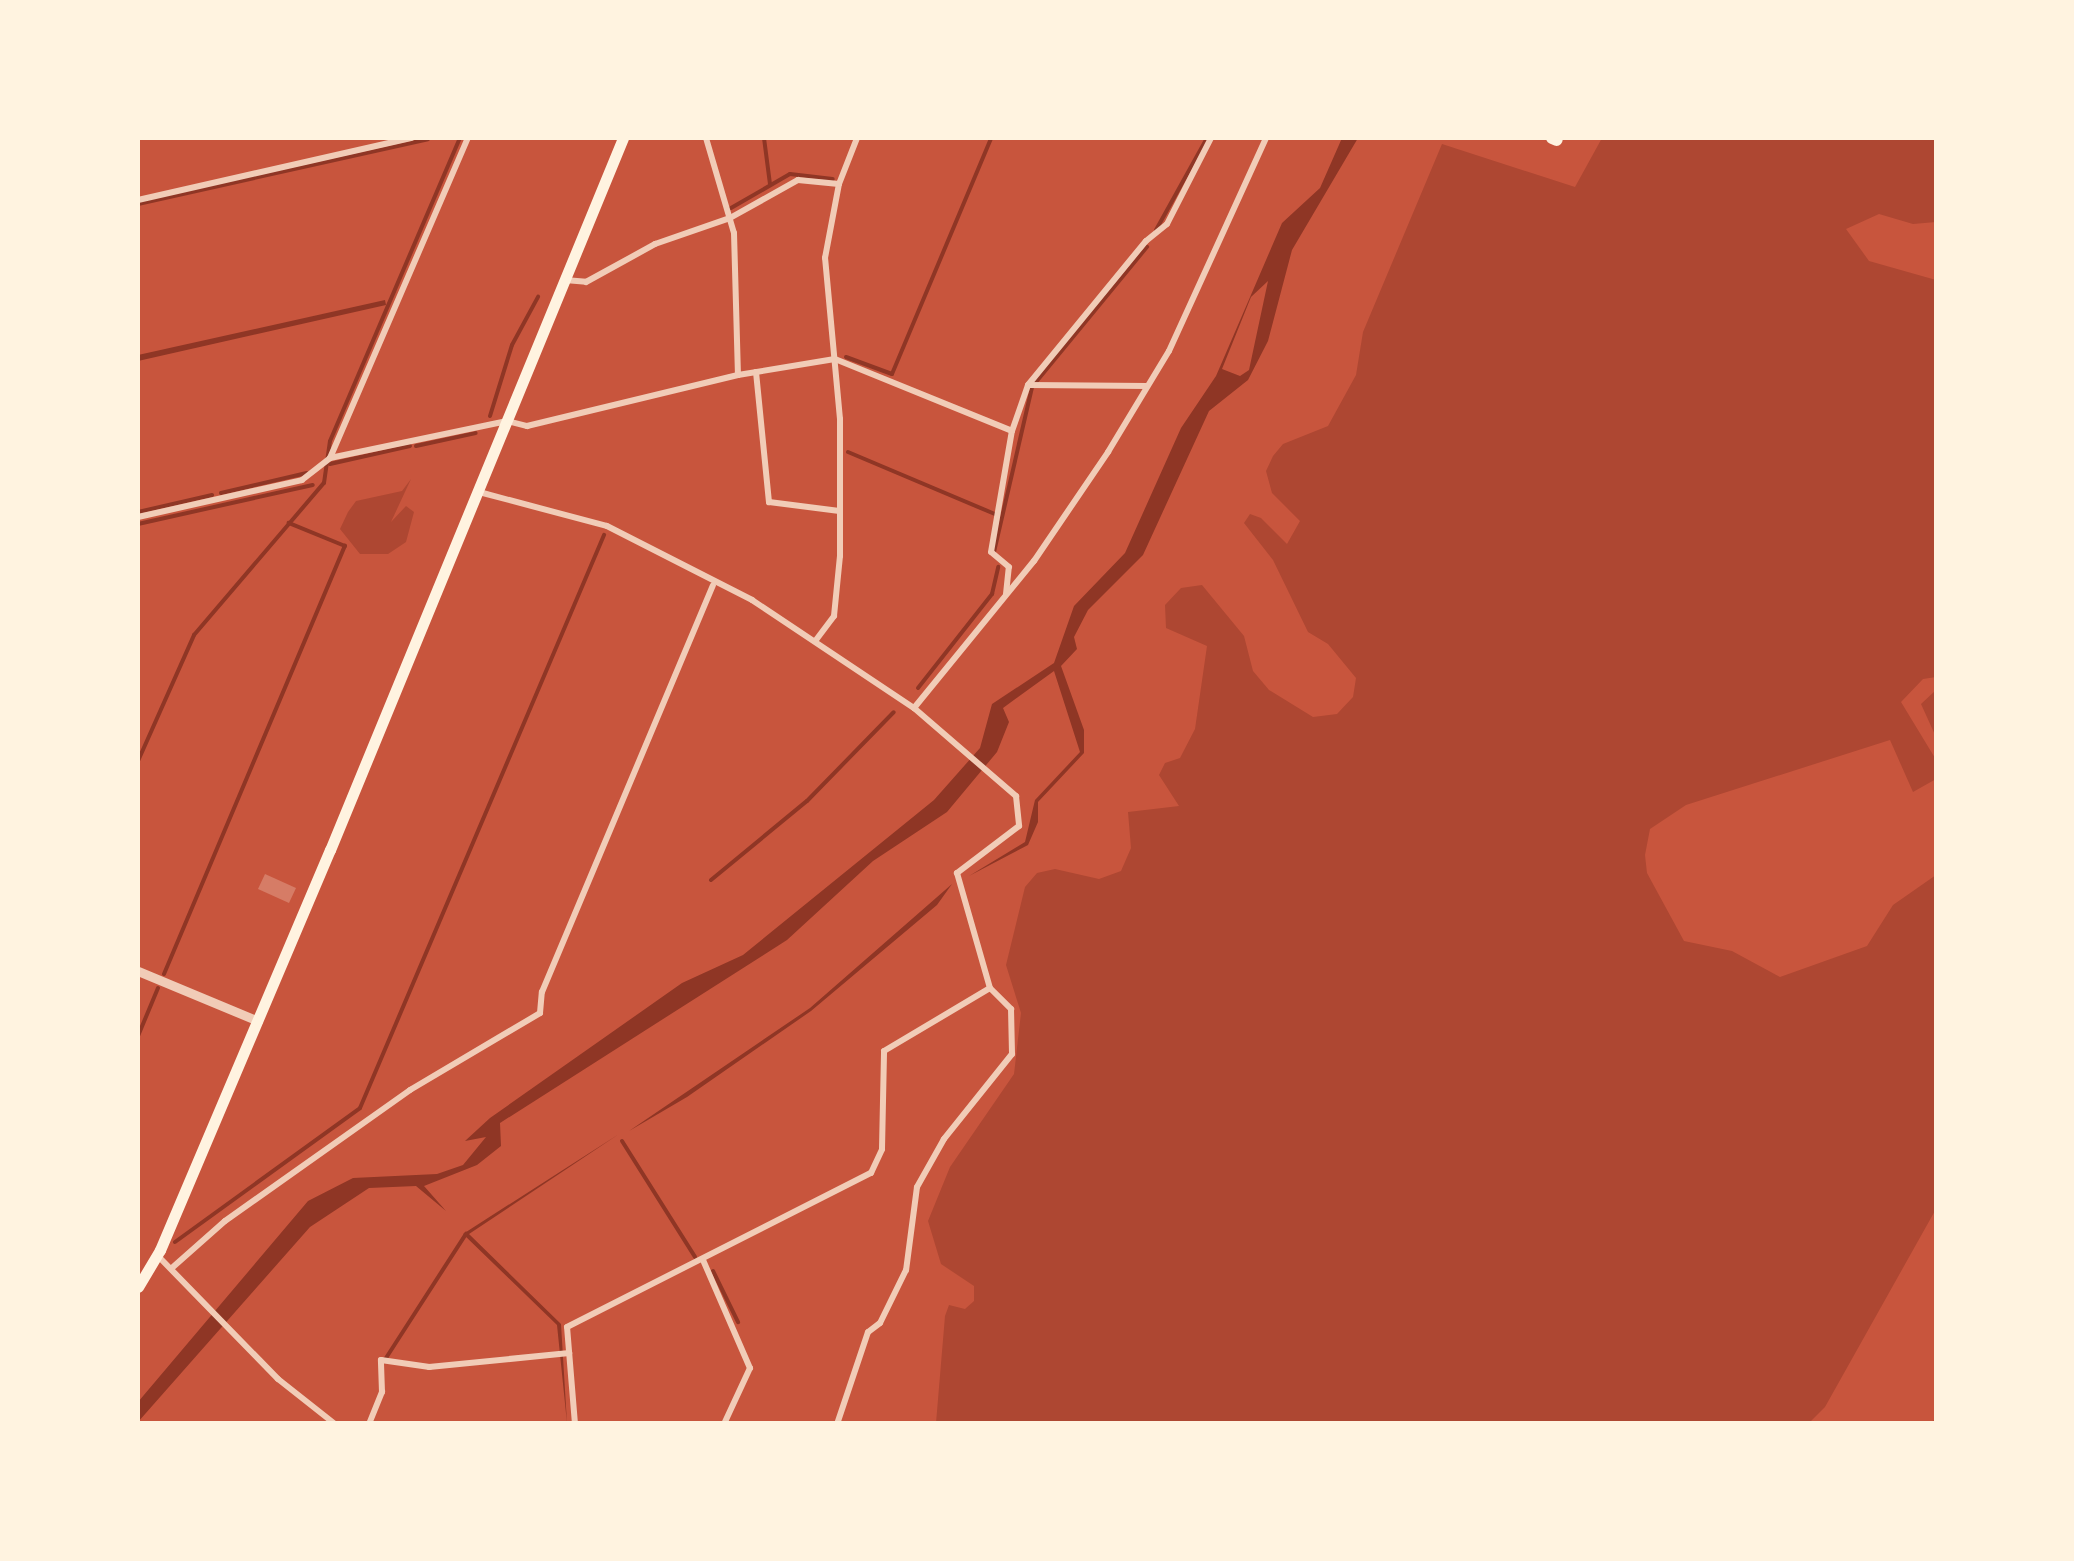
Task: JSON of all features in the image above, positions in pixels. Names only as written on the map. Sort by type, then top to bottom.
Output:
[{"type":"main road","points":[[138,1287],[157,1256],[258,1021],[622,138]]},
{"type":"street","points":[[138,200],[412,138]]},
{"type":"street","points":[[330,458],[468,138]]},
{"type":"street","points":[[706,138],[730,218],[738,375]]},
{"type":"street","points":[[816,640],[838,598],[835,359],[826,258],[838,184],[858,138]]},
{"type":"street","points":[[1006,596],[1009,567],[991,552],[1012,432],[1028,385],[1167,224],[1212,138]]},
{"type":"street","points":[[914,708],[1006,596],[1148,386],[1266,138]]},
{"type":"street","points":[[564,279],[586,282],[655,244],[730,218],[798,180],[838,184]]},
{"type":"street","points":[[138,518],[302,480],[330,458],[507,421],[527,426],[738,375],[835,359],[1012,432]]},
{"type":"street","points":[[756,372],[768,502],[839,511]]},
{"type":"street","points":[[1028,385],[1148,386]]},
{"type":"street","points":[[476,492],[607,526],[816,640],[914,708],[1016,796],[1019,826],[957,873],[990,988],[1011,1009],[1012,1054],[944,1139],[918,1187],[906,1270],[880,1323],[868,1332],[837,1424]]},
{"type":"street","points":[[173,1267],[224,1220],[410,1090],[540,1013],[542,992],[713,584]]},
{"type":"street","points":[[138,971],[258,1021]]},
{"type":"street","points":[[575,1424],[567,1327],[871,1173],[882,1150],[884,1051],[990,988]]},
{"type":"street","points":[[157,1256],[181,1275],[263,1363],[335,1424]]},
{"type":"street","points":[[703,1260],[750,1368],[724,1424]]},
{"type":"street","points":[[369,1424],[382,1392],[380,1360],[429,1367],[569,1353]]},
{"type":"shaded area","points":[[1342,138],[1358,138],[1292,250],[1268,341],[1248,380],[1209,411],[1143,555],[1088,610],[1074,637],[1077,649],[1061,666],[1084,730],[1084,753],[1038,802],[1038,822],[1028,845],[969,876],[1025,842],[1035,800],[1080,752],[1054,671],[1003,708],[1009,722],[997,752],[947,812],[873,861],[787,940],[500,1123],[501,1146],[477,1165],[424,1186],[446,1211],[416,1186],[369,1188],[310,1227],[138,1422],[138,1402],[308,1201],[353,1178],[437,1174],[463,1165],[486,1137],[465,1141],[490,1118],[682,983],[743,955],[934,800],[980,748],[992,704],[1054,663],[1074,606],[1125,553],[1181,428],[1216,376],[1282,223],[1320,188]],"holes":[[[1268,281],[1249,370],[1240,376],[1222,369],[1251,297]]]},
{"type":"shaded area","points":[[1602,138],[1936,138],[1936,222],[1913,224],[1879,214],[1846,229],[1869,261],[1936,280],[1936,677],[1923,679],[1901,702],[1935,758],[1936,779],[1913,792],[1890,740],[1686,805],[1650,829],[1645,855],[1647,873],[1684,941],[1732,951],[1780,977],[1867,946],[1893,905],[1936,875],[1936,1209],[1825,1407],[1808,1424],[936,1423],[945,1316],[949,1305],[965,1309],[974,1301],[974,1286],[941,1264],[928,1221],[950,1167],[1014,1074],[1021,1013],[1006,965],[1025,887],[1037,873],[1055,869],[1099,879],[1121,871],[1131,848],[1128,812],[1179,806],[1159,775],[1165,763],[1180,758],[1195,729],[1207,646],[1166,628],[1165,605],[1181,588],[1202,585],[1244,636],[1253,671],[1269,690],[1313,717],[1337,714],[1353,697],[1356,678],[1328,644],[1308,632],[1273,560],[1244,523],[1250,514],[1261,518],[1287,544],[1300,521],[1272,493],[1266,471],[1283,444],[1328,426],[1356,375],[1363,332],[1442,144],[1575,187]]},
{"type":"shaded area","points":[[385,300],[386,305],[138,361],[138,355]]},
{"type":"shaded area","points":[[411,479],[391,522],[406,506],[414,512],[406,542],[388,554],[360,554],[340,529],[348,512],[356,501],[402,491]]},
{"type":"shaded area","points":[[1936,690],[1936,737],[1921,704]]},
{"type":"shaded area","points":[[952,884],[937,905],[811,1011],[687,1097],[629,1131],[810,1008]]},
{"type":"shaded area","points":[[619,1134],[469,1234],[561,1324],[567,1423],[557,1325],[463,1234]]},
{"type":"building","points":[[265,874],[296,888],[289,903],[258,889]]},
{"type":"waterway","points":[[138,761],[194,635],[324,483],[330,441],[460,138]]},
{"type":"waterway","points":[[764,138],[770,184]]},
{"type":"waterway","points":[[846,357],[892,374],[991,138]]},
{"type":"waterway","points":[[1156,230],[1207,138]]},
{"type":"waterway","points":[[138,204],[428,139]]},
{"type":"waterway","points":[[731,208],[790,174],[833,179]]},
{"type":"waterway","points":[[1036,382],[1147,247]]},
{"type":"waterway","points":[[490,416],[512,345],[538,297]]},
{"type":"waterway","points":[[994,552],[1032,388]]},
{"type":"waterway","points":[[416,446],[476,433]]},
{"type":"waterway","points":[[330,464],[410,446]]},
{"type":"waterway","points":[[848,452],[995,514]]},
{"type":"waterway","points":[[221,493],[307,473]]},
{"type":"waterway","points":[[138,524],[313,485]]},
{"type":"waterway","points":[[138,512],[212,495]]},
{"type":"waterway","points":[[164,974],[345,546],[289,523]]},
{"type":"waterway","points":[[175,1242],[360,1108],[604,535]]},
{"type":"waterway","points":[[918,688],[992,594],[998,567]]},
{"type":"waterway","points":[[711,880],[807,801],[894,712]]},
{"type":"waterway","points":[[138,1036],[158,988]]},
{"type":"waterway","points":[[622,1141],[695,1257]]},
{"type":"waterway","points":[[386,1358],[466,1234]]},
{"type":"waterway","points":[[713,1271],[738,1322]]},
{"type":"waterway","points":[[1935,1424],[1936,1420]]}]
